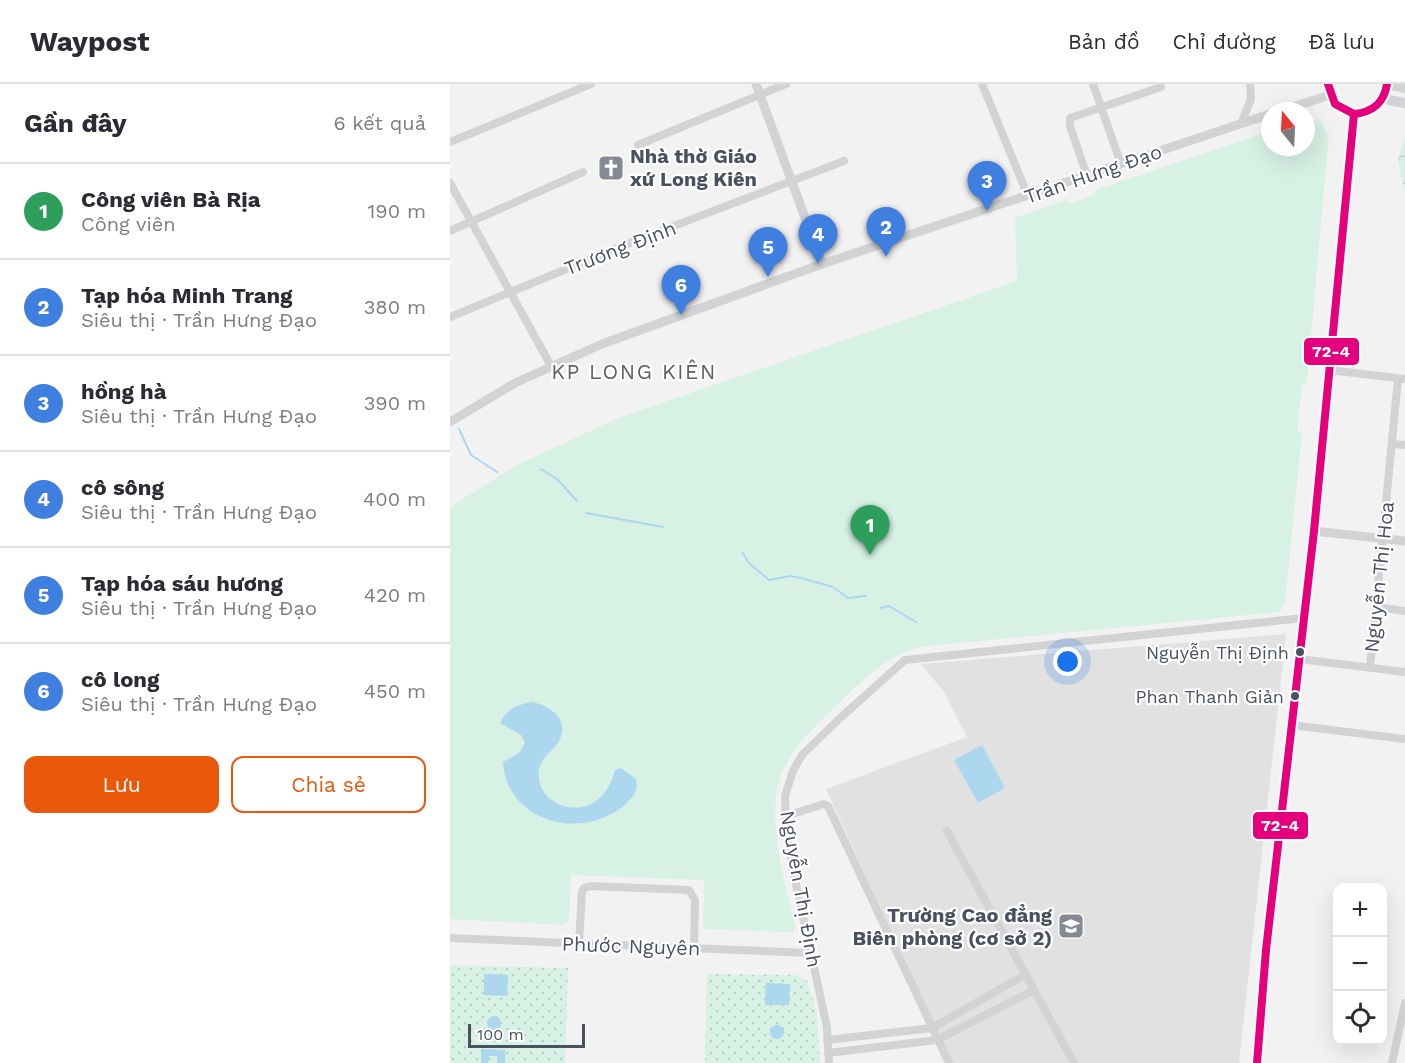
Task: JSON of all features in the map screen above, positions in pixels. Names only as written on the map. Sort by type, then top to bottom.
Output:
[{"type":"main road","points":[[1327,87],[1344,111],[1354,114],[1375,108],[1384,99],[1387,84],[1405,88]]},
{"type":"main road","points":[[1384,99],[1405,103]]},
{"type":"street","points":[[450,142],[591,84]]},
{"type":"street","points":[[756,84],[822,264]]},
{"type":"street","points":[[638,145],[786,84]]},
{"type":"street","points":[[982,84],[1028,196]]},
{"type":"street","points":[[1093,84],[1121,164]]},
{"type":"street","points":[[1240,124],[1251,99],[1250,84]]},
{"type":"street","points":[[1087,176],[1069,122],[1074,116],[1161,87]]},
{"type":"street","points":[[1298,102],[1327,87]]},
{"type":"street","points":[[1257,1063],[1266,950],[1314,531],[1354,114]]},
{"type":"street","name":"Trần Hưng Đạo","points":[[450,422],[551,366],[602,344],[822,264],[1261,117]]},
{"type":"street","name":"Trương Định","points":[[450,317],[509,291],[844,161]]},
{"type":"street","points":[[450,231],[583,172]]},
{"type":"street","points":[[450,183],[551,366]]},
{"type":"street","points":[[1329,370],[1402,379]]},
{"type":"street","name":"Nguyễn Thị Hoa","points":[[1370,667],[1392,444],[1402,379]]},
{"type":"street","points":[[1392,444],[1405,445]]},
{"type":"street","points":[[1314,531],[1405,541]]},
{"type":"street","points":[[1376,607],[1405,610]]},
{"type":"street","name":"Nguyễn Thị Định","points":[[829,1063],[819,983],[795,880],[786,816],[785,796],[793,771],[802,755],[905,660],[1305,618]]},
{"type":"street","points":[[1299,659],[1405,672]]},
{"type":"street","points":[[1291,724],[1405,739]]},
{"type":"street","points":[[786,816],[824,804],[828,806],[949,1063]]},
{"type":"street","points":[[947,831],[1074,1063]]},
{"type":"street","points":[[579,944],[582,892],[584,888],[591,886],[689,890],[695,900],[694,948]]},
{"type":"street","name":"Phước Nguyên","points":[[450,938],[811,953]]},
{"type":"street","points":[[827,1040],[932,1028],[1026,974]]},
{"type":"street","points":[[828,1053],[938,1040],[1034,990]]},
{"type":"street","points":[[1392,1063],[1405,1003]]},
{"type":"shaded area","name":"Trường Cao đẳng Biên phòng (cơ sở 2)","points":[[1286,634],[1239,1063],[951,1063],[826,789],[967,737],[944,692],[921,664]]},
{"type":"green space","points":[[1315,121],[1321,121],[1327,133],[1328,145],[1307,382],[1302,386],[1297,430],[1302,435],[1285,603],[1279,612],[929,646],[904,653],[883,664],[811,731],[795,750],[783,770],[775,807],[776,827],[782,870],[796,928],[793,932],[706,929],[703,926],[704,880],[571,875],[569,920],[565,925],[450,919],[450,507],[515,466],[618,418],[1017,281],[1015,218],[1067,200],[1071,203],[1094,195],[1096,190],[1261,134],[1261,156],[1315,156]]},
{"type":"green space","points":[[1405,136],[1405,194],[1398,160]]},
{"type":"green space","points":[[450,965],[568,968],[565,1063],[450,1063]]},
{"type":"green space","points":[[707,974],[796,975],[807,980],[817,1013],[820,1063],[705,1063]]},
{"type":"water","points":[[532,702],[551,710],[560,719],[562,725],[560,739],[543,760],[539,769],[542,789],[549,797],[566,807],[586,806],[603,795],[615,770],[621,768],[636,779],[637,783],[635,792],[627,803],[610,815],[590,822],[570,824],[533,813],[518,800],[508,783],[503,762],[519,753],[525,743],[521,735],[500,723],[513,708]]},
{"type":"water","points":[[982,745],[1005,788],[978,803],[954,760]]},
{"type":"water","points":[[484,974],[508,975],[507,996],[484,995]]},
{"type":"water","points":[[766,983],[790,984],[789,1005],[765,1005]]},
{"type":"water","points":[[491,1016],[497,1016],[501,1023],[497,1030],[491,1030],[487,1026],[487,1020]]},
{"type":"water","points":[[774,1025],[780,1025],[784,1032],[780,1039],[774,1039],[770,1035],[770,1029]]},
{"type":"water","points":[[481,1049],[505,1050],[505,1063],[497,1063],[497,1056],[489,1056],[488,1063],[481,1063]]},
{"type":"waterway","points":[[459,429],[471,455],[497,472]]},
{"type":"waterway","points":[[541,469],[557,479],[577,501]]},
{"type":"waterway","points":[[586,513],[663,527]]},
{"type":"waterway","points":[[742,552],[749,563],[769,580],[790,576],[833,587],[848,598],[866,596]]},
{"type":"waterway","points":[[880,608],[889,606],[916,622]]},
{"type":"transit line","name":"72-4","points":[[1328,84],[1335,104],[1354,114],[1372,109],[1380,101],[1387,84]]},
{"type":"transit line","name":"72-4","points":[[1257,1063],[1266,950],[1314,531],[1354,114]]},
{"type":"place","name":"Nhà thờ Giáo xứ Long Kiên","points":[[611,168]]},
{"type":"place","name":"hồng hà","points":[[987,211]]},
{"type":"place","name":"Tạp hóa Minh Trang","points":[[886,257]]},
{"type":"place","name":"cô sông","points":[[818,264]]},
{"type":"place","name":"Tạp hóa sáu hương","points":[[768,277]]},
{"type":"place","name":"cô long","points":[[681,315]]},
{"type":"place","name":"Công viên Bà Rịa","points":[[870,555]]},
{"type":"place","name":"Nguyễn Thị Định","points":[[1300,652]]},
{"type":"place","name":"Phan Thanh Giản","points":[[1295,696]]},
{"type":"place","name":"Trường Cao đẳng Biên phòng (cơ sở 2)","points":[[1071,926]]},
{"type":"district","name":"KP LONG KIÊN","points":[[634,371]]}]
